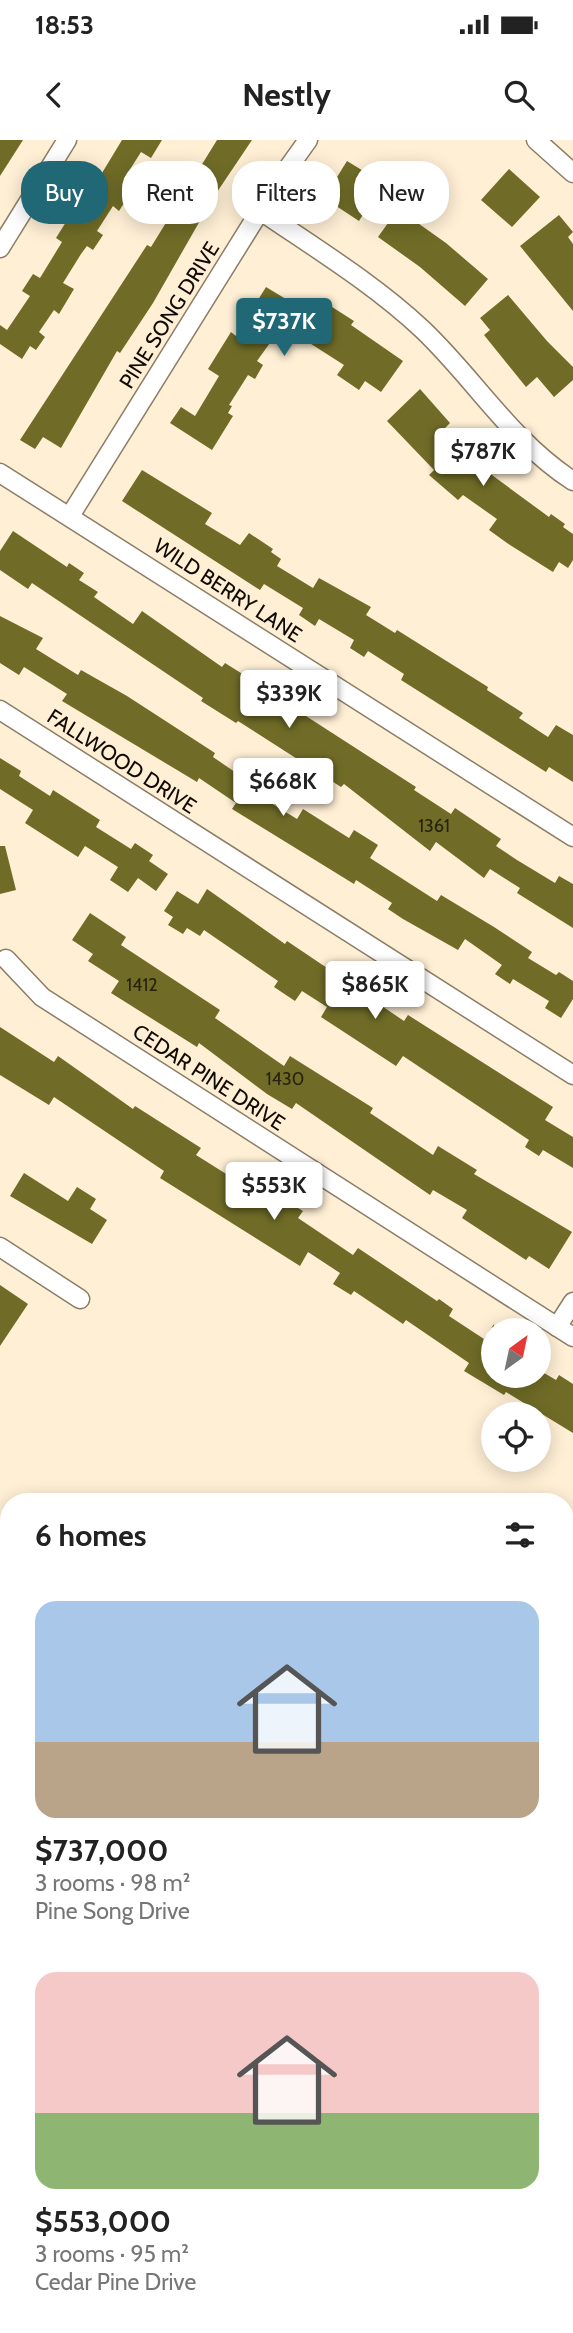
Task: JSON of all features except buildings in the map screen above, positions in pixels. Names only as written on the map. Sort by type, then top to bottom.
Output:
[{"type":"street","points":[[0,248],[5,229],[67,140]]},
{"type":"street","name":"PINE SONG DRIVE","points":[[292,161],[308,140]]},
{"type":"street","points":[[536,140],[573,173]]},
{"type":"street","name":"PINE SONG DRIVE","points":[[70,516],[253,224]]},
{"type":"street","points":[[280,224],[346,270],[422,329],[509,428],[573,481]]},
{"type":"street","name":"WILD BERRY LANE","points":[[0,473],[573,838]]},
{"type":"street","name":"FALLWOOD DRIVE","points":[[0,710],[573,1075]]},
{"type":"street","name":"CEDAR PINE DRIVE","points":[[6,958],[42,998],[565,1332]]},
{"type":"street","points":[[0,1247],[80,1298]]},
{"type":"street","points":[[565,1332],[573,1302]]}]
